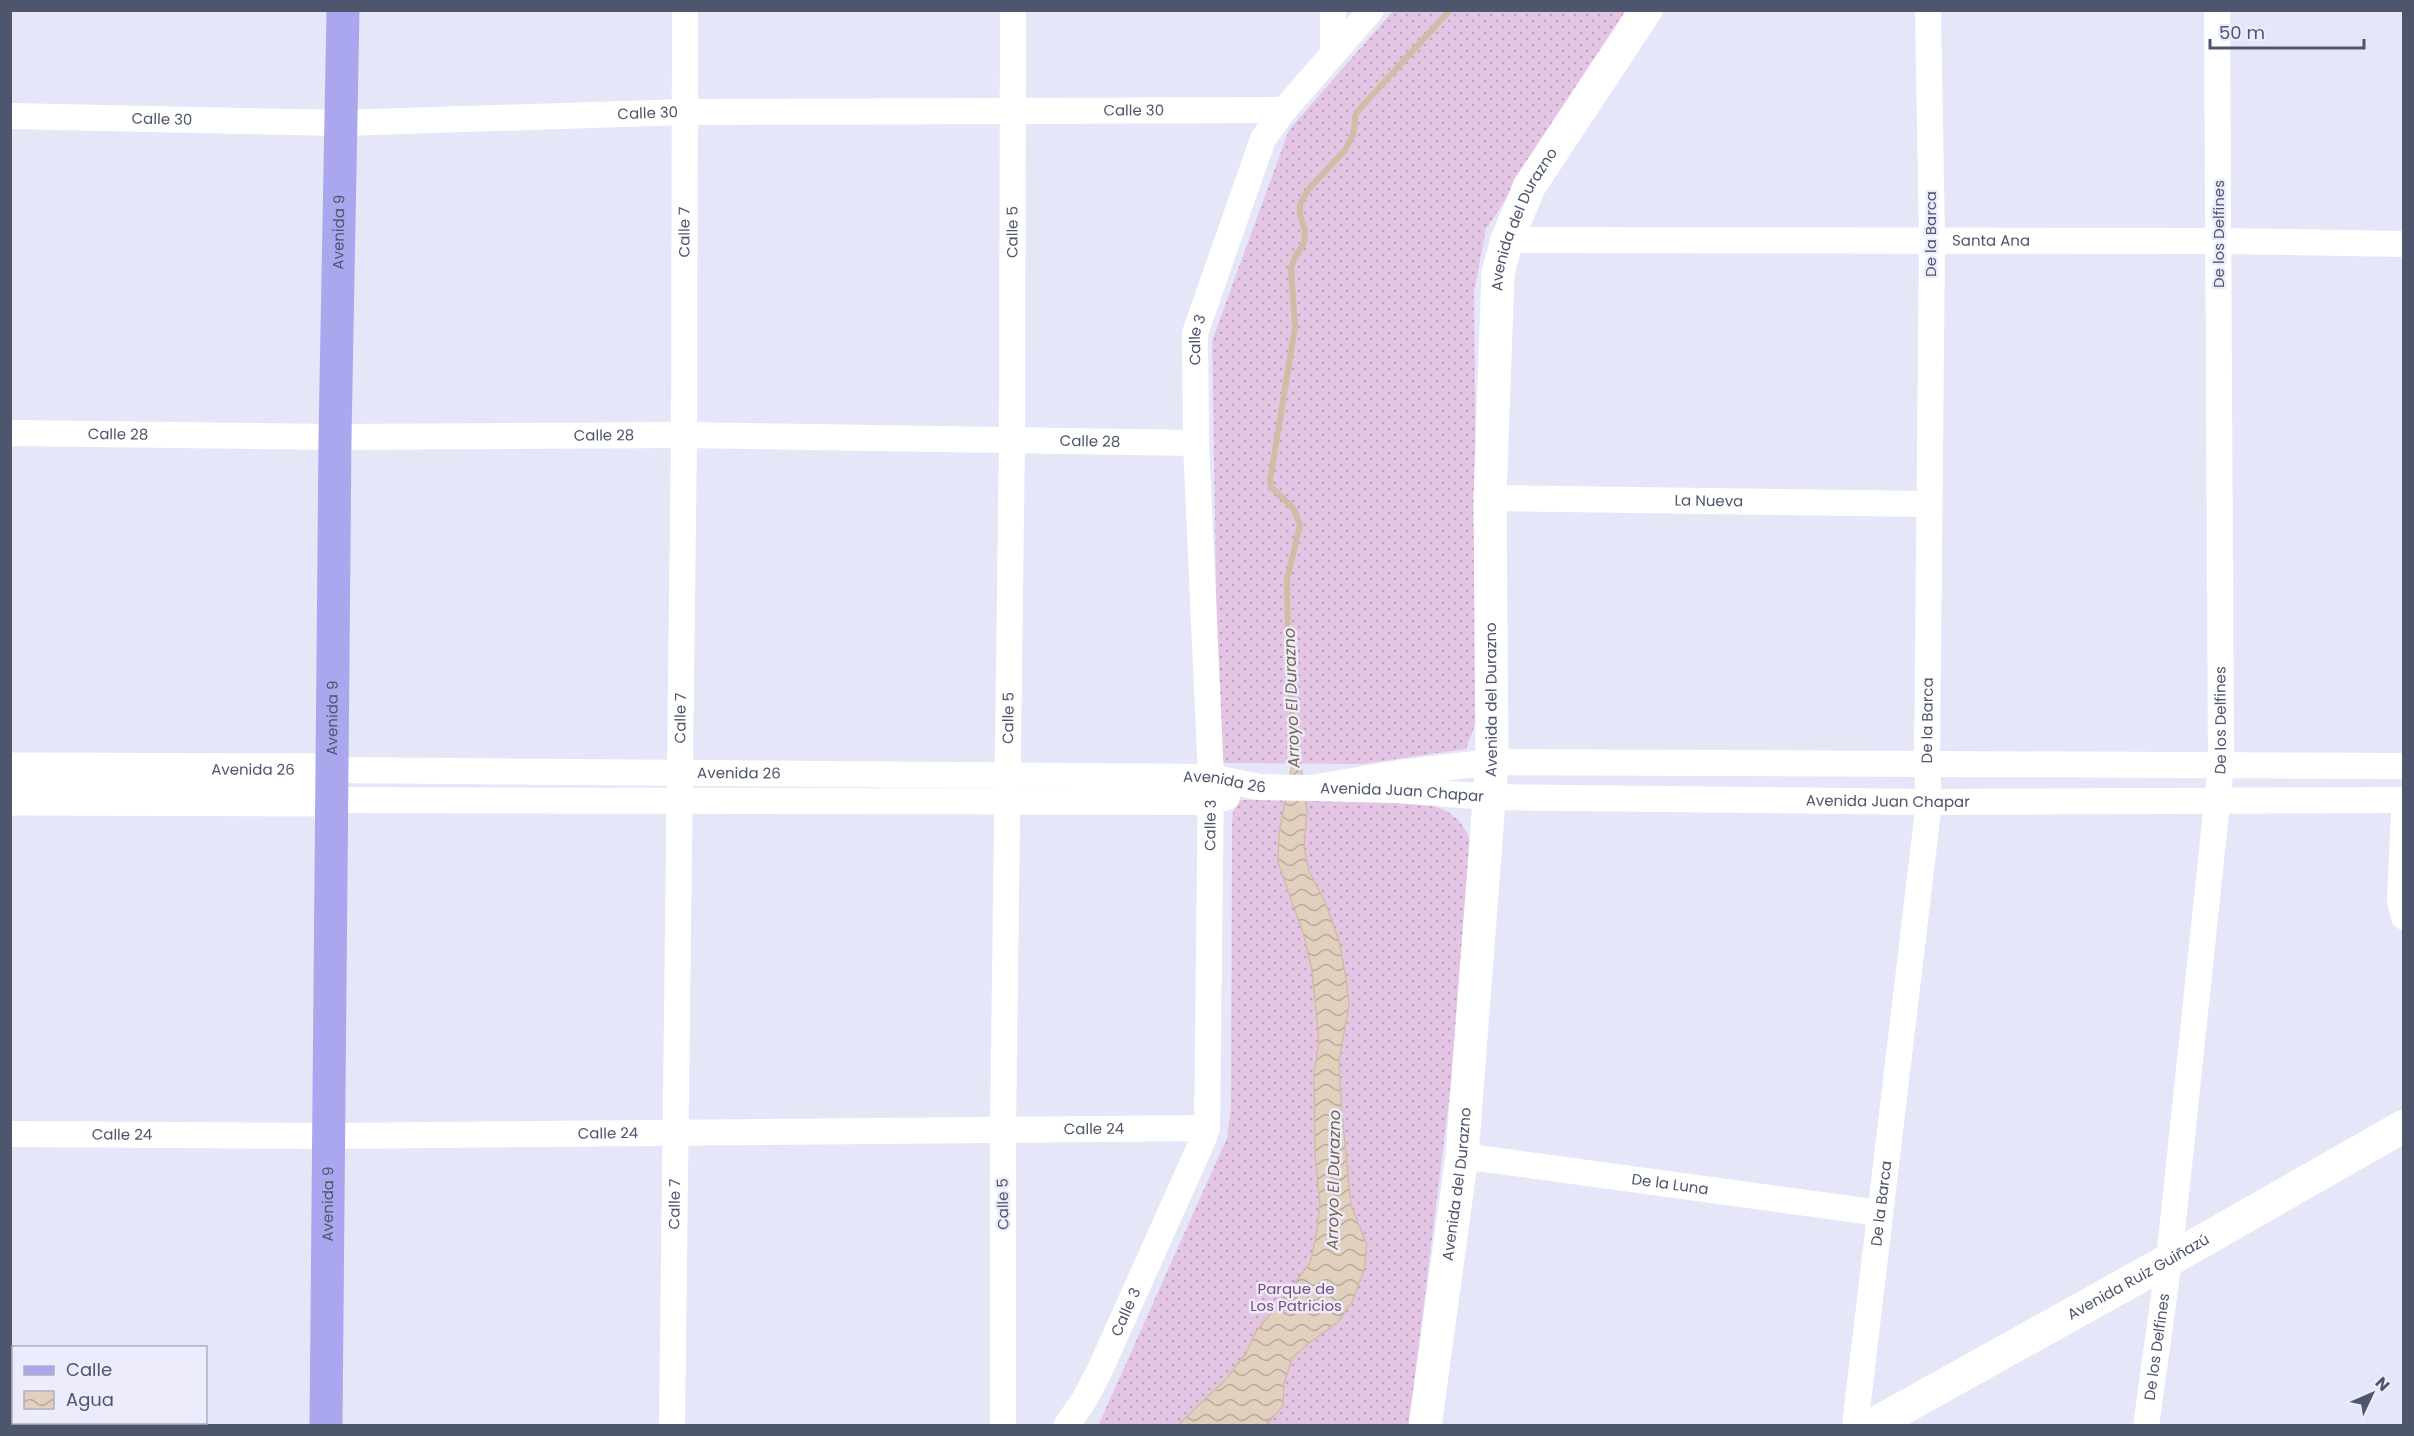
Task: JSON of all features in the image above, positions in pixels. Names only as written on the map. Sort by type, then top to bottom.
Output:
[{"type":"main road","name":"Avenida 9","points":[[326,1425],[335,436],[343,10]]},
{"type":"main road","name":"Avenida del Durazno","points":[[1425,1425],[1462,1156],[1492,762],[1490,498],[1497,273],[1507,240],[1529,187],[1646,10]]},
{"type":"main road","name":"Avenida 26","points":[[10,769],[331,785]]},
{"type":"main road","name":"Avenida 26","points":[[10,799],[331,785]]},
{"type":"main road","name":"Avenida Ruiz Guiñazú","points":[[1871,1425],[2169,1260],[2403,1126]]},
{"type":"street","name":"Calle 7","points":[[672,1425],[684,435],[685,10]]},
{"type":"street","name":"Calle 5","points":[[1003,1425],[1003,1129],[1012,440],[1013,10]]},
{"type":"street","points":[[1333,10],[1333,52]]},
{"type":"street","name":"Calle 3","points":[[1068,1423],[1099,1372],[1203,1142],[1207,1128],[1212,789],[1196,443],[1195,333],[1263,139],[1284,110],[1371,10]]},
{"type":"street","name":"De la Barca","points":[[1855,1425],[1929,802],[1927,765],[1932,241],[1928,10]]},
{"type":"street","name":"De los Delfines","points":[[2146,1425],[2169,1260],[2221,765],[2217,10]]},
{"type":"street","name":"Calle 30","points":[[10,116],[342,123],[685,112],[1284,110]]},
{"type":"street","name":"Santa Ana","points":[[1507,240],[2219,241],[2403,244]]},
{"type":"street","name":"Calle 28","points":[[10,433],[335,436],[684,435],[1196,443]]},
{"type":"street","name":"La Nueva","points":[[1490,498],[1929,504]]},
{"type":"street","name":"Avenida Juan Chapar","points":[[1312,788],[1399,773],[1492,762],[2403,766]]},
{"type":"street","name":"Avenida 26","points":[[331,785],[680,773],[1006,775],[1212,789]]},
{"type":"street","name":"Avenida 26","points":[[331,785],[680,801],[1006,801],[1259,787],[1312,788]]},
{"type":"street","name":"Avenida Juan Chapar","points":[[1312,788],[1396,790],[1489,797],[1929,802],[2403,800]]},
{"type":"street","points":[[2403,813],[2400,900],[2403,917]]},
{"type":"street","name":"Calle 24","points":[[10,1134],[328,1136],[1207,1128]]},
{"type":"street","name":"De la Luna","points":[[1462,1156],[1880,1213]]},
{"type":"green space","points":[[1393,11],[1631,11],[1486,229],[1474,292],[1478,716],[1466,749],[1362,764],[1219,763],[1212,341],[1289,130]]},
{"type":"green space","name":"Parque de Los Patricios","points":[[1240,800],[1427,804],[1449,813],[1463,826],[1478,865],[1409,1425],[1098,1426],[1227,1138],[1231,1108],[1232,820],[1233,812]]},
{"type":"water","points":[[1295,748],[1300,759],[1307,809],[1304,847],[1309,871],[1325,902],[1339,941],[1346,978],[1349,1005],[1339,1061],[1341,1102],[1351,1205],[1367,1245],[1364,1270],[1352,1302],[1338,1322],[1292,1358],[1284,1384],[1283,1406],[1266,1425],[1177,1426],[1228,1377],[1246,1353],[1256,1332],[1310,1263],[1315,1241],[1320,1205],[1315,1155],[1314,1072],[1319,1042],[1312,970],[1304,936],[1278,862],[1279,834]]},
{"type":"waterway","name":"Arroyo El Durazno","points":[[1295,757],[1288,648],[1287,579],[1300,525],[1294,509],[1271,487],[1270,480],[1295,327],[1291,268],[1304,244],[1305,230],[1300,215],[1300,204],[1308,190],[1345,150],[1353,135],[1356,113],[1450,10]]}]
